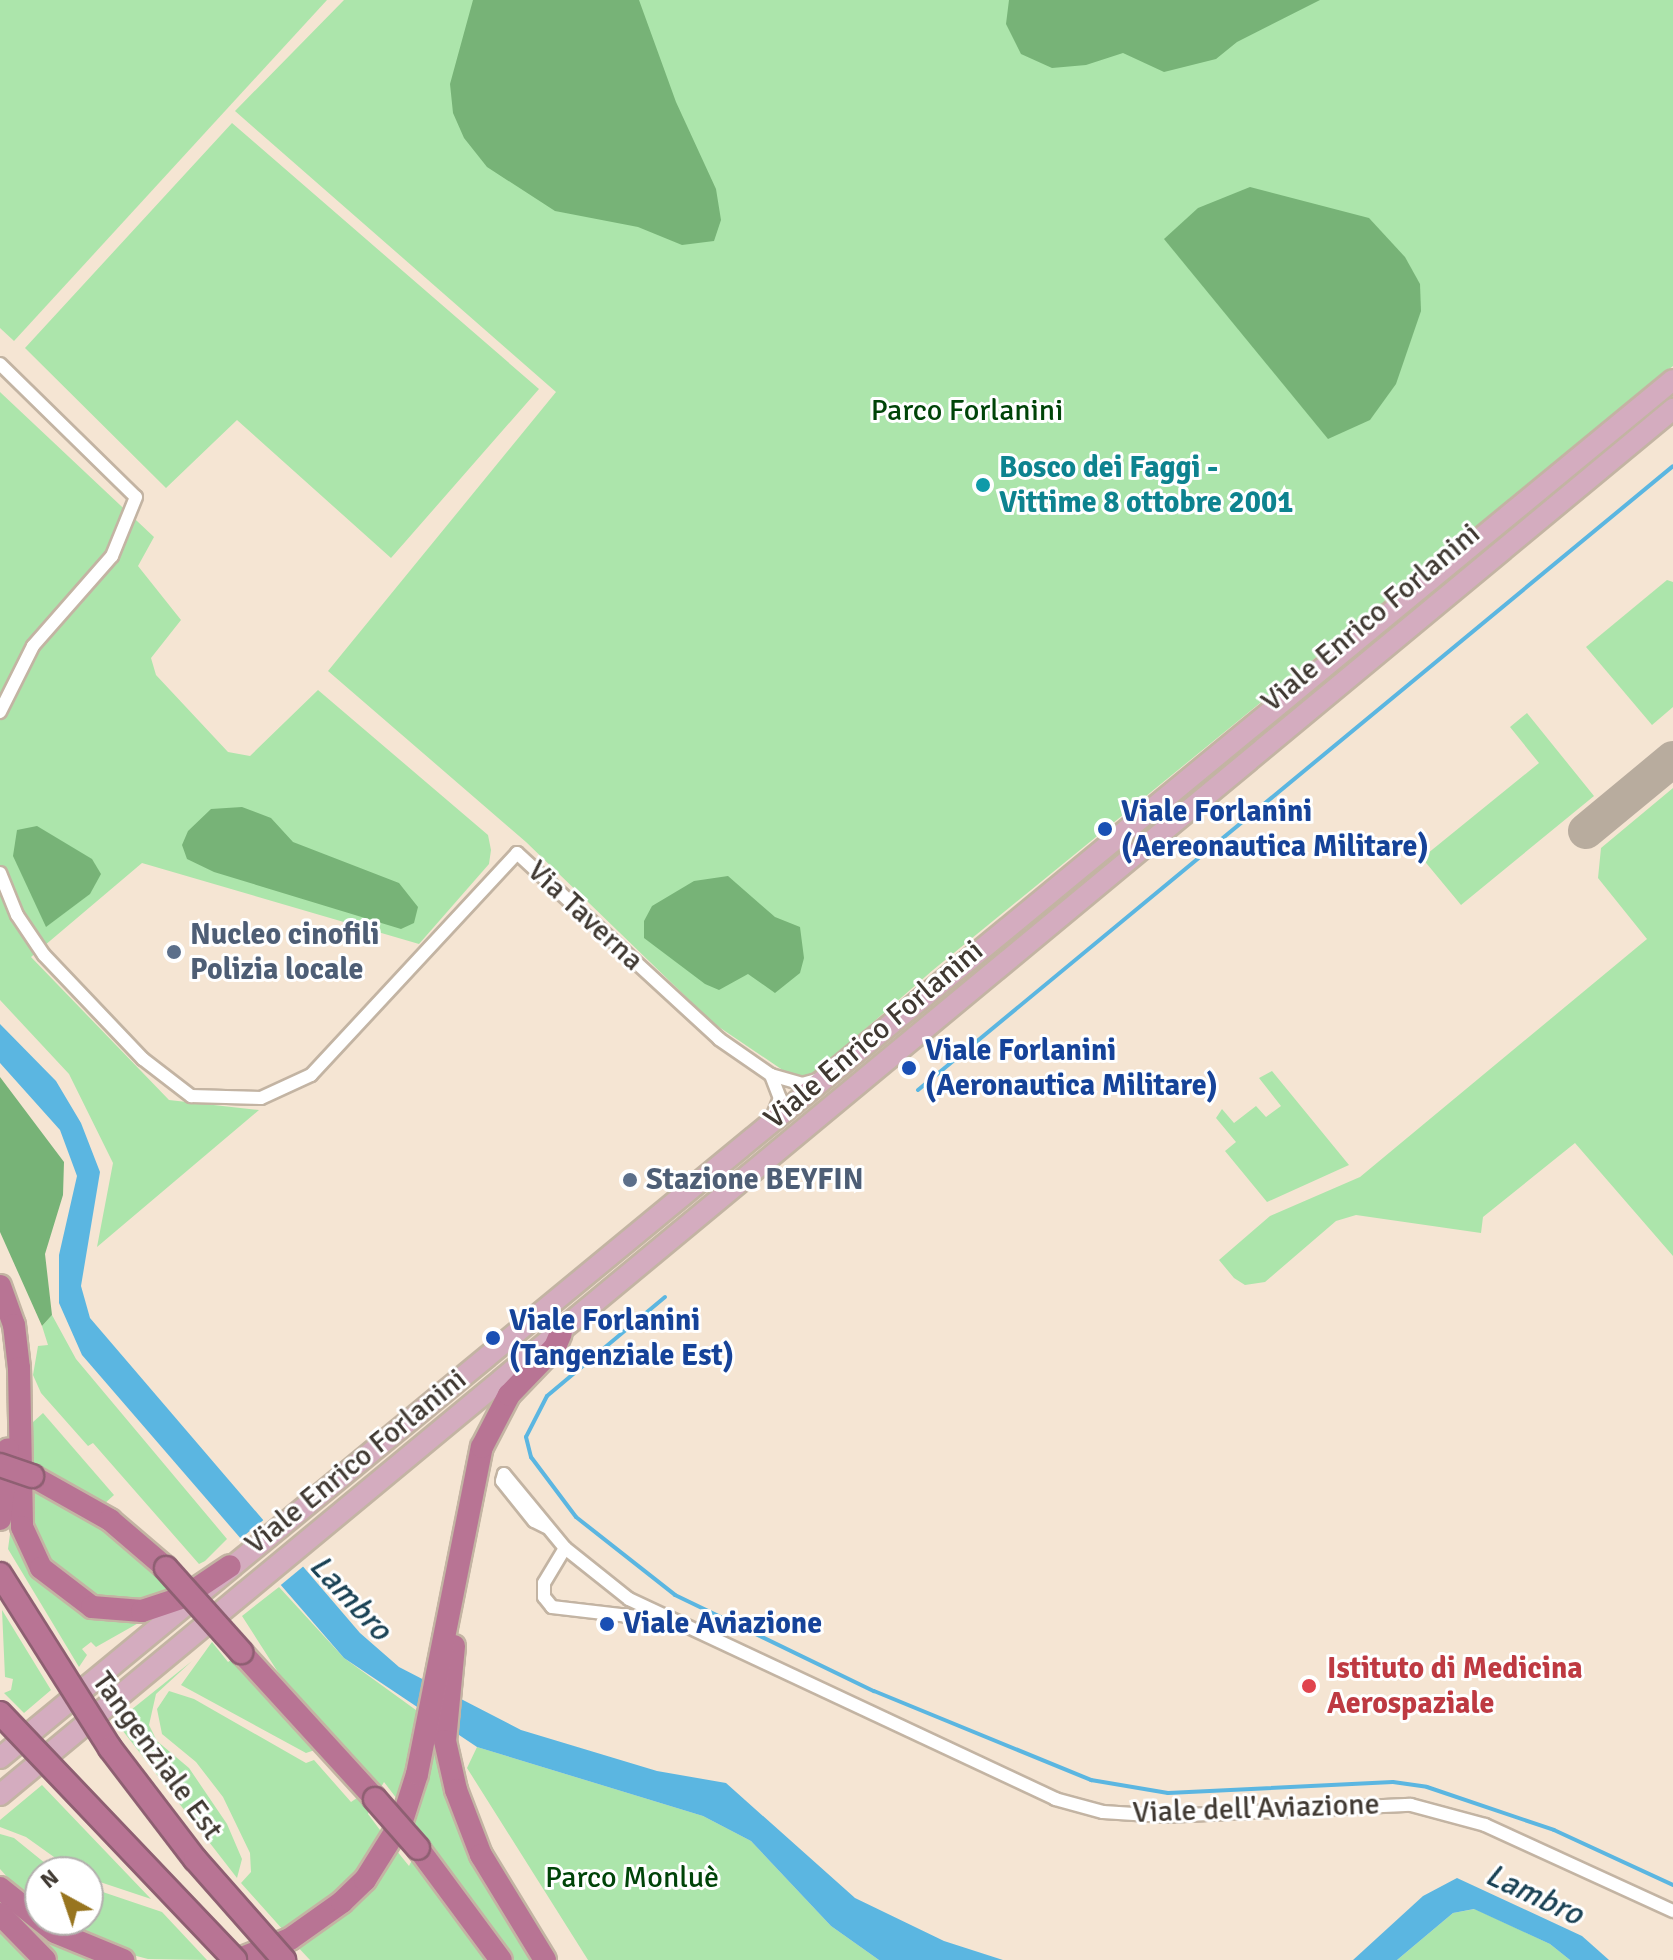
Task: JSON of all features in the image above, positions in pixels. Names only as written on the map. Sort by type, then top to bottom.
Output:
[{"type":"highway","points":[[0,1286],[12,1353],[12,1401],[0,1519]]},
{"type":"highway","points":[[0,1286],[14,1325],[19,1368],[22,1527],[41,1568],[92,1607],[142,1611],[184,1597],[237,1561]]},
{"type":"highway","points":[[545,1960],[469,1830],[445,1734],[442,1678],[475,1470],[489,1429],[509,1395],[553,1350],[561,1333]]},
{"type":"highway","points":[[0,1465],[32,1476],[91,1507],[166,1568],[418,1848],[501,1960]]},
{"type":"highway","name":"Tangenziale Est","points":[[0,1574],[110,1748],[195,1859],[284,1960]]},
{"type":"highway","points":[[0,1713],[236,1960],[313,1925],[365,1880],[411,1799],[425,1724],[442,1678]]},
{"type":"highway","points":[[0,1888],[55,1932],[123,1960]]},
{"type":"highway","points":[[0,1914],[45,1960]]},
{"type":"main road","name":"Viale Enrico Forlanini","points":[[0,1758],[1673,380]]},
{"type":"main road","name":"Viale Enrico Forlanini","points":[[0,1795],[1673,409]]},
{"type":"street","points":[[0,364],[136,497],[112,556],[33,646],[0,712]]},
{"type":"street","name":"Via Taverna","points":[[0,873],[28,935],[59,972],[143,1059],[191,1096],[261,1098],[311,1075],[517,853],[698,1021],[771,1075],[802,1084],[824,1078]]},
{"type":"street","points":[[750,1140],[780,1106],[771,1075]]},
{"type":"street","name":"Viale dell'Aviazione","points":[[546,1527],[565,1548],[613,1588],[667,1620],[1078,1806],[1165,1816],[1411,1805],[1485,1825],[1673,1911]]},
{"type":"street","name":"Viale dell'Aviazione","points":[[565,1548],[544,1583],[544,1597],[552,1607],[667,1620]]},
{"type":"green space","points":[[0,0],[327,0],[14,341],[0,328]]},
{"type":"green space","name":"Parco Forlanini","points":[[344,0],[1673,0],[1673,366],[933,970],[816,1072],[803,1078],[787,1073],[713,1023],[526,842],[328,671],[556,392],[235,111]]},
{"type":"green space","points":[[473,0],[639,0],[676,102],[716,189],[721,220],[714,241],[682,245],[638,227],[555,211],[487,167],[464,138],[453,113],[450,84]]},
{"type":"green space","points":[[1009,0],[1320,0],[1237,42],[1216,59],[1164,72],[1123,53],[1086,65],[1052,68],[1021,54],[1006,24]]},
{"type":"green space","points":[[232,123],[539,389],[391,558],[237,420],[166,488],[25,348]]},
{"type":"green space","points":[[1250,187],[1369,218],[1405,257],[1420,284],[1421,311],[1396,384],[1370,420],[1328,439],[1164,239],[1198,208]]},
{"type":"green space","points":[[0,392],[154,537],[138,566],[181,620],[151,658],[156,675],[228,752],[250,756],[318,690],[488,835],[491,850],[489,864],[419,944],[142,863],[31,957],[169,1100],[259,1110],[97,1247],[113,1163],[69,1074],[0,1000]]},
{"type":"green space","points":[[1667,580],[1673,582],[1673,707],[1652,725],[1586,647]]},
{"type":"green space","points":[[1527,713],[1594,796],[1461,905],[1422,858],[1539,763],[1510,727]]},
{"type":"green space","points":[[1673,788],[1673,1256],[1575,1143],[1483,1217],[1481,1233],[1356,1215],[1336,1221],[1265,1282],[1245,1285],[1234,1278],[1219,1260],[1270,1216],[1360,1177],[1647,939],[1598,878],[1601,848]]},
{"type":"green space","points":[[242,807],[271,818],[293,842],[399,883],[418,907],[414,923],[401,929],[214,872],[187,859],[182,845],[188,831],[211,809]]},
{"type":"green space","points":[[37,826],[92,859],[101,874],[90,894],[46,927],[13,856],[17,830]]},
{"type":"green space","points":[[728,876],[775,917],[800,927],[804,958],[800,973],[775,993],[748,974],[719,990],[705,984],[644,938],[644,921],[652,906],[694,881]]},
{"type":"green space","points":[[1272,1071],[1349,1165],[1267,1202],[1225,1151],[1236,1142],[1216,1118],[1222,1109],[1234,1123],[1256,1106],[1266,1117],[1281,1106],[1259,1078]]},
{"type":"green space","points":[[0,1077],[64,1162],[63,1195],[45,1254],[52,1315],[42,1326],[0,1232]]},
{"type":"green space","points":[[52,1315],[76,1359],[227,1539],[205,1561],[199,1564],[93,1443],[88,1446],[41,1393],[33,1375],[38,1346],[48,1345],[42,1326]]},
{"type":"green space","points":[[43,1413],[114,1495],[103,1505],[32,1466],[32,1423]]},
{"type":"green space","points":[[25,1483],[84,1510],[141,1558],[167,1589],[144,1603],[117,1603],[75,1590],[35,1546]]},
{"type":"green space","points":[[12,1519],[36,1571],[142,1621],[96,1647],[91,1642],[82,1649],[87,1655],[79,1667],[8,1549]]},
{"type":"green space","points":[[279,1587],[344,1658],[420,1713],[397,1799],[384,1782],[380,1789],[285,1683],[242,1616]]},
{"type":"green space","points":[[2,1610],[51,1690],[24,1713],[4,1693],[11,1690],[13,1679],[5,1677]]},
{"type":"green space","points":[[212,1642],[228,1662],[234,1658],[318,1749],[306,1753],[181,1685]]},
{"type":"green space","points":[[192,1661],[156,1694],[149,1725],[157,1741],[189,1768],[227,1824],[242,1859],[237,1878],[116,1722]]},
{"type":"green space","points":[[169,1691],[194,1699],[306,1763],[314,1760],[351,1802],[363,1794],[372,1805],[368,1814],[383,1834],[352,1880],[284,1931],[241,1883],[251,1872],[250,1853],[223,1797],[196,1762],[162,1734],[157,1709]]},
{"type":"green space","points":[[431,1736],[539,1960],[510,1960],[410,1816]]},
{"type":"green space","name":"Parco Monluè","points":[[477,1747],[703,1816],[751,1841],[831,1926],[879,1960],[588,1960],[467,1768]]},
{"type":"green space","points":[[42,1785],[151,1899],[104,1883],[104,1856],[53,1856],[26,1837],[0,1827],[0,1820]]},
{"type":"green space","points":[[0,1834],[14,1838],[36,1856],[24,1856],[24,1895],[0,1869]]},
{"type":"green space","points":[[392,1845],[409,1866],[415,1854],[495,1960],[310,1960],[295,1944]]},
{"type":"green space","points":[[104,1892],[162,1912],[207,1960],[148,1959],[121,1952],[86,1936],[104,1936]]},
{"type":"green space","points":[[6,1903],[24,1914],[24,1924]]},
{"type":"green space","points":[[1475,1909],[1550,1944],[1570,1960],[1397,1960],[1453,1913]]},
{"type":"green space","points":[[0,1924],[35,1960],[0,1960]]},
{"type":"green space","points":[[34,1936],[60,1936],[99,1960],[55,1960]]},
{"type":"water","points":[[0,1024],[56,1081],[81,1123],[100,1172],[81,1286],[90,1318],[360,1633],[399,1667],[521,1730],[657,1771],[726,1783],[855,1898],[944,1941],[1003,1960],[879,1960],[831,1926],[751,1841],[703,1816],[477,1747],[344,1658],[82,1355],[59,1303],[59,1255],[77,1176],[60,1130],[0,1063]]},
{"type":"water","points":[[1457,1878],[1582,1936],[1609,1960],[1570,1960],[1550,1944],[1474,1909],[1453,1913],[1397,1960],[1353,1960],[1423,1896]]},
{"type":"pier","points":[[266,1518],[305,1565],[276,1589],[235,1543]]},
{"type":"waterway","points":[[918,1090],[1673,466]]},
{"type":"waterway","points":[[665,1297],[547,1396],[526,1437],[531,1457],[576,1517],[675,1595],[874,1691],[1091,1780],[1168,1793],[1393,1782],[1427,1787],[1554,1830],[1673,1885]]},
{"type":"taxiway","points":[[1586,831],[1673,759]]},
{"type":"place","name":"Bosco dei Faggi - Vittime 8 ottobre 2001","points":[[983,485]]},
{"type":"place","name":"Viale Forlanini (Aereonautica Militare)","points":[[1105,829]]},
{"type":"place","name":"Nucleo cinofili Polizia locale","points":[[174,952]]},
{"type":"place","name":"Viale Forlanini (Aeronautica Militare)","points":[[909,1068]]},
{"type":"place","name":"Stazione BEYFIN","points":[[630,1180]]},
{"type":"place","name":"Viale Forlanini (Tangenziale Est)","points":[[493,1338]]},
{"type":"place","name":"Viale Aviazione","points":[[607,1624]]},
{"type":"place","name":"Istituto di Medicina Aerospaziale","points":[[1309,1686]]},
{"type":"water label","name":"Lambro","points":[[350,1598]]},
{"type":"water label","name":"Lambro","points":[[1534,1895]]}]
